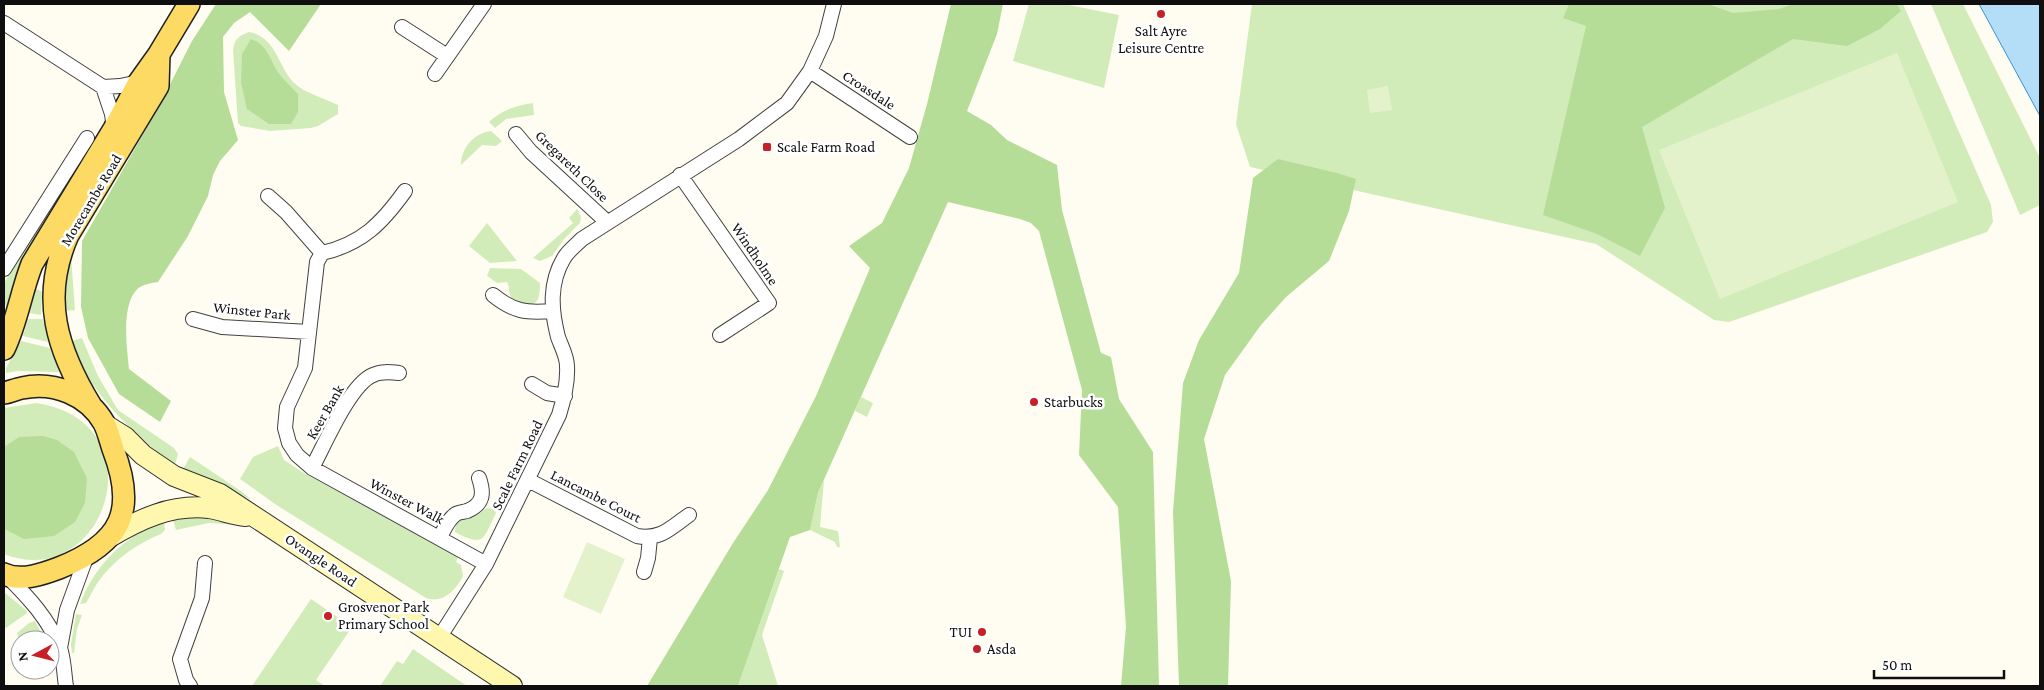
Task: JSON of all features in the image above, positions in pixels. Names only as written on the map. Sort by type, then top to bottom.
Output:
[{"type":"main road","name":"Morecambe Road","points":[[4,349],[32,264],[114,129],[139,82],[159,54],[189,4]]},
{"type":"main road","name":"Morecambe Road","points":[[5,575],[28,577],[44,574],[87,556],[108,538],[124,509],[125,487],[120,466],[104,424],[75,380],[56,328],[53,300],[59,256],[68,235],[158,86],[159,54]]},
{"type":"main road","points":[[4,394],[22,388],[52,387],[68,391],[91,406]]},
{"type":"main road","name":"Ovangle Road","points":[[104,424],[125,437],[143,455],[174,476],[220,494],[256,516],[512,686]]},
{"type":"main road","name":"Ovangle Road","points":[[108,538],[134,522],[178,508],[209,508],[235,515],[256,516]]},
{"type":"street","points":[[435,74],[484,4]]},
{"type":"street","name":"Scale Farm Road","points":[[439,638],[486,564],[560,415],[565,396],[568,364],[558,337],[552,311],[552,293],[556,276],[564,257],[582,239],[754,129],[787,103],[810,71],[826,36],[834,4]]},
{"type":"street","points":[[4,23],[103,87],[139,82]]},
{"type":"street","points":[[402,28],[447,56]]},
{"type":"street","name":"Croasdale","points":[[810,71],[910,137]]},
{"type":"street","points":[[103,87],[112,114],[114,129]]},
{"type":"street","name":"Gregareth Close","points":[[516,134],[531,152],[607,222]]},
{"type":"street","points":[[4,269],[87,138]]},
{"type":"street","name":"Windholme","points":[[680,175],[769,303],[720,335]]},
{"type":"street","points":[[268,196],[286,212],[322,253],[336,250],[358,240],[375,228],[405,191]]},
{"type":"street","name":"Winster Park","points":[[312,468],[297,455],[289,443],[284,428],[287,407],[306,368],[317,262],[322,253]]},
{"type":"street","points":[[493,295],[506,306],[527,313],[552,311]]},
{"type":"street","name":"Winster Park","points":[[193,319],[222,327],[309,332]]},
{"type":"street","name":"Keer Bank","points":[[312,468],[348,399],[359,385],[371,375],[384,372],[399,372]]},
{"type":"street","points":[[532,384],[546,392],[565,396]]},
{"type":"street","name":"Winster Walk","points":[[312,468],[486,564]]},
{"type":"street","points":[[440,537],[449,520],[456,514],[475,507],[482,500],[483,489],[479,478]]},
{"type":"street","name":"Lancambe Court","points":[[528,480],[637,536],[650,538],[662,534],[689,515]]},
{"type":"street","name":"Lancambe Court","points":[[644,572],[648,558],[650,538]]},
{"type":"street","points":[[66,686],[60,648],[67,610],[87,556]]},
{"type":"street","points":[[190,686],[186,680],[180,659],[202,598],[205,563]]},
{"type":"street","points":[[5,575],[38,610],[50,630]]},
{"type":"green space","points":[[216,4],[321,4],[289,51],[250,12],[234,23],[223,37],[224,92],[238,140],[220,161],[213,175],[208,196],[188,236],[158,282],[140,287],[134,294],[127,314],[126,338],[129,369],[171,401],[160,422],[119,394],[88,338],[81,307],[82,241],[157,110],[192,41]]},
{"type":"green space","points":[[951,4],[1003,4],[997,34],[967,111],[991,125],[1007,140],[1057,165],[1062,210],[1101,353],[1111,357],[1119,399],[1153,452],[1159,686],[1121,686],[1126,627],[1118,507],[1079,455],[1082,390],[1039,231],[1031,223],[1020,219],[948,202],[818,493],[810,530],[790,537],[738,686],[647,686],[733,543],[768,490],[816,396],[870,268],[849,246],[882,223],[909,168],[927,104]]},
{"type":"green space","points":[[1029,4],[1064,4],[1119,15],[1104,88],[1013,61]]},
{"type":"green space","points":[[1252,4],[1903,4],[1991,205],[1993,222],[1987,232],[1729,322],[1714,320],[1596,244],[1250,167],[1236,124]]},
{"type":"green space","points":[[1569,4],[1708,4],[1733,13],[1779,9],[1793,4],[1897,4],[1901,11],[1880,29],[1847,46],[1793,39],[1642,127],[1665,208],[1640,256],[1597,234],[1543,215],[1586,26],[1563,18]]},
{"type":"green space","points":[[1931,4],[1963,4],[2040,158],[2040,205],[2020,215]]},
{"type":"green space","points":[[249,32],[265,39],[293,82],[308,92],[338,105],[338,114],[311,128],[270,131],[241,126],[238,123],[233,50],[238,38]]},
{"type":"green space","points":[[251,39],[262,46],[277,71],[298,94],[298,112],[291,124],[269,124],[247,109],[241,83],[242,54]]},
{"type":"green space","points":[[1897,53],[1958,202],[1720,299],[1659,150]]},
{"type":"green space","points":[[1388,86],[1392,110],[1370,113],[1367,90]]},
{"type":"green space","points":[[533,103],[534,115],[506,119],[495,128],[489,122],[509,109]]},
{"type":"green space","points":[[491,131],[502,141],[496,146],[482,145],[461,165],[463,153],[470,142],[479,135]]},
{"type":"green space","points":[[92,145],[9,308],[4,304],[4,283]]},
{"type":"green space","points":[[1278,159],[1356,179],[1349,211],[1329,261],[1286,297],[1261,325],[1225,375],[1204,439],[1231,581],[1228,686],[1179,686],[1173,512],[1183,383],[1199,340],[1239,273],[1253,178]]},
{"type":"green space","points":[[577,209],[581,217],[580,223],[564,239],[552,256],[540,261],[533,258],[573,223],[569,218]]},
{"type":"green space","points":[[487,223],[517,261],[490,263],[469,246]]},
{"type":"green space","points":[[71,256],[75,310],[65,311],[66,271]]},
{"type":"green space","points":[[490,268],[521,269],[540,283],[540,293],[536,302],[529,305],[517,303],[510,295],[507,282],[497,283],[487,276]]},
{"type":"green space","points":[[37,289],[42,292],[41,315],[30,313],[34,293]]},
{"type":"green space","points":[[28,319],[43,319],[48,342],[23,336]]},
{"type":"green space","points":[[82,338],[98,376],[118,410],[174,448],[178,454],[175,465],[130,427],[100,394],[83,368],[71,341]]},
{"type":"green space","points":[[21,341],[50,348],[59,372],[18,371],[6,373],[6,368]]},
{"type":"green space","points":[[861,397],[873,403],[867,417],[855,411]]},
{"type":"green space","points":[[36,403],[75,416],[98,440],[108,469],[105,500],[92,529],[70,550],[40,560],[4,554],[4,408]]},
{"type":"green space","points":[[43,436],[57,440],[74,452],[87,478],[85,503],[75,522],[54,536],[24,539],[4,529],[4,447],[19,437]]},
{"type":"green space","points":[[278,446],[284,460],[304,473],[458,557],[456,562],[461,565],[463,576],[453,591],[438,599],[426,598],[278,506],[240,479],[253,457]]},
{"type":"green space","points":[[190,457],[241,491],[252,500],[183,469]]},
{"type":"green space","points":[[824,480],[820,527],[838,531],[840,547],[837,547],[835,542],[810,530],[818,493]]},
{"type":"green space","points":[[486,508],[494,509],[496,513],[482,538],[478,540],[472,539],[455,532],[456,523],[478,515]]},
{"type":"green space","points":[[202,517],[241,525],[209,523],[176,530],[173,520]]},
{"type":"green space","points":[[164,523],[165,530],[161,534],[134,548],[118,560],[98,582],[86,603],[80,604],[93,577],[112,554],[136,535]]},
{"type":"green space","points":[[587,542],[625,559],[601,614],[563,597]]},
{"type":"green space","points":[[779,569],[784,571],[762,635],[778,686],[738,686]]},
{"type":"green space","points":[[4,592],[27,611],[27,613],[6,628],[4,627]]},
{"type":"green space","points":[[311,599],[352,627],[316,680],[325,686],[252,686]]},
{"type":"green space","points":[[76,614],[82,615],[77,629],[74,653],[72,653],[71,644]]},
{"type":"green space","points":[[35,621],[40,630],[21,630]]},
{"type":"green space","points":[[413,649],[467,686],[380,686],[397,661],[403,664]]},
{"type":"water","points":[[1979,4],[2040,4],[2040,116]]},
{"type":"place","name":"Salt Ayre Leisure Centre","points":[[1161,14]]},
{"type":"place","name":"Scale Farm Road","points":[[767,147]]},
{"type":"place","name":"Starbucks","points":[[1034,402]]},
{"type":"place","name":"Grosvenor Park Primary School","points":[[328,616]]},
{"type":"place","name":"TUI","points":[[982,632]]},
{"type":"place","name":"Asda","points":[[977,649]]}]
